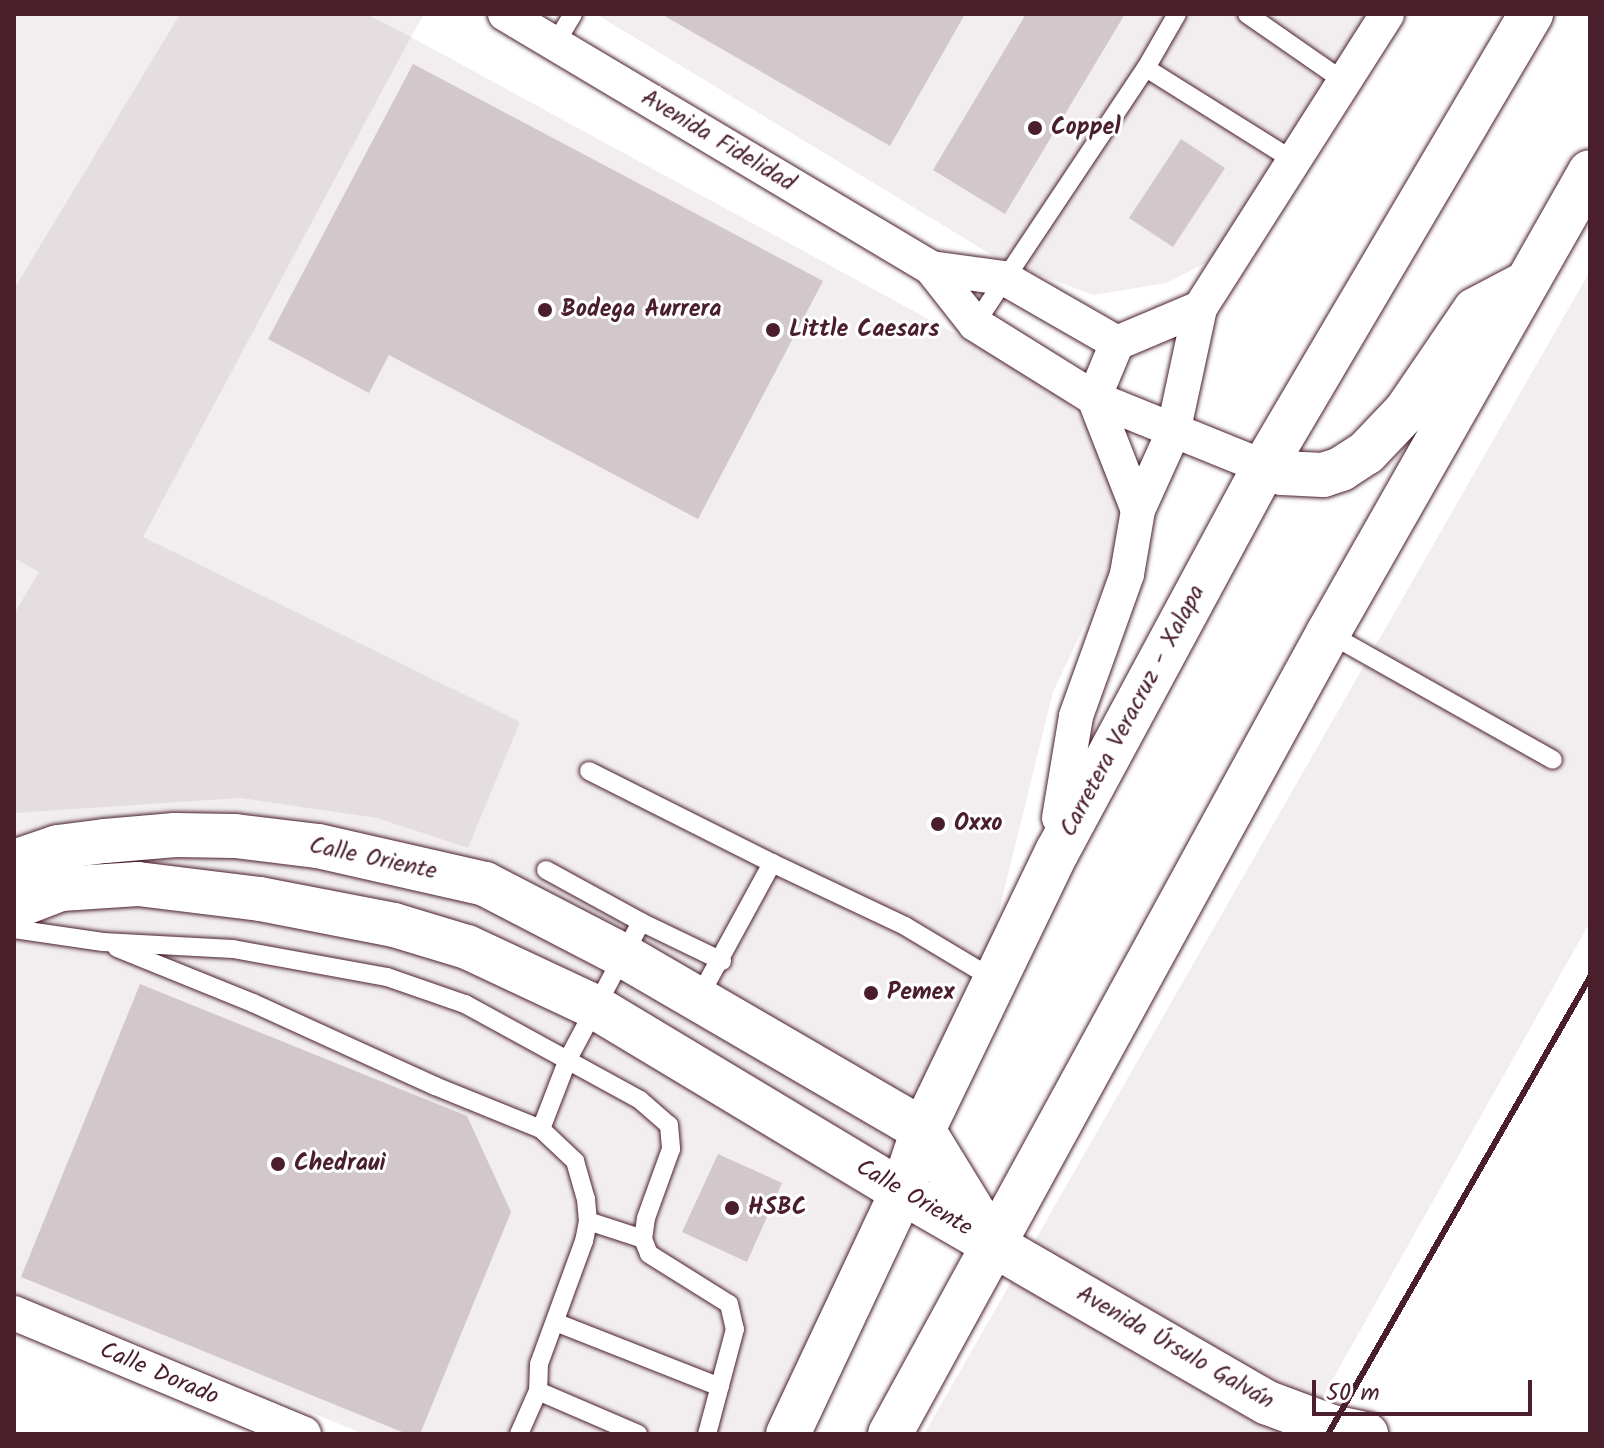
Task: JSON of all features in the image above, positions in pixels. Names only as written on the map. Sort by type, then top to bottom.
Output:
[{"type":"main road","name":"Carretera Veracruz - Xalapa","points":[[788,1434],[902,1192],[923,1130],[1057,852],[1264,467],[1531,14]]},
{"type":"main road","points":[[890,1434],[1328,633],[1590,172]]},
{"type":"main road","points":[[1264,467],[1282,473],[1323,475],[1341,469],[1366,453],[1406,411],[1475,310],[1526,283]]},
{"type":"main road","name":"Calle Oriente","points":[[16,899],[58,847],[175,835],[235,836],[318,846],[485,884],[632,939],[698,999],[923,1130],[992,1243]]},
{"type":"main road","points":[[315,910],[318,846]]},
{"type":"main road","name":"Calle Oriente","points":[[16,899],[61,889],[138,884],[201,890],[394,925],[467,947],[593,1006],[992,1243]]},
{"type":"main road","name":"Avenida Úrsulo Galván","points":[[992,1243],[1268,1403],[1332,1427],[1366,1434]]},
{"type":"street","name":"Avenida Fidelidad","points":[[505,14],[931,268],[975,324],[1094,398],[1173,433],[1264,467]]},
{"type":"street","points":[[1059,818],[1076,716],[1127,574],[1138,510],[1173,433],[1200,308],[1291,159],[1387,14]]},
{"type":"street","name":"Avenida Fidelidad","points":[[931,268],[1004,278],[1117,343]]},
{"type":"street","points":[[1138,510],[1094,398],[1117,343],[1200,308]]},
{"type":"street","name":"Calle Dorado","points":[[14,1313],[304,1434]]},
{"type":"lane","points":[[555,44],[573,14]]},
{"type":"lane","points":[[975,324],[1146,68],[1177,14]]},
{"type":"lane","points":[[1247,14],[1342,80]]},
{"type":"lane","points":[[1146,68],[1291,159]]},
{"type":"lane","points":[[1328,633],[1553,760]]},
{"type":"lane","points":[[589,771],[905,926],[997,981]]},
{"type":"lane","points":[[698,999],[722,961],[772,863]]},
{"type":"lane","points":[[546,870],[632,939],[722,961]]},
{"type":"lane","points":[[16,899],[103,942],[253,1003],[435,1086],[541,1129],[575,1161],[586,1199],[588,1221],[539,1364],[538,1391],[519,1434]]},
{"type":"lane","points":[[541,1129],[593,1006],[632,939]]},
{"type":"lane","points":[[103,942],[233,949],[387,977],[465,1004],[640,1100],[669,1125],[671,1149],[646,1218],[643,1239],[649,1254],[729,1304],[735,1329],[707,1434]]},
{"type":"lane","points":[[588,1221],[643,1239]]},
{"type":"lane","points":[[555,1322],[720,1387]]},
{"type":"lane","points":[[538,1391],[638,1434]]},
{"type":"shaded area","points":[[14,14],[424,14],[411,37],[1053,387],[1099,439],[1120,504],[1111,570],[1053,692],[989,952],[767,1434],[364,1434],[14,1293]]},
{"type":"shaded area","points":[[180,14],[366,14],[411,37],[143,537],[520,722],[468,848],[377,818],[240,798],[14,813],[14,614],[39,572],[14,558],[14,289]]},
{"type":"shaded area","points":[[596,14],[1367,14],[1213,259],[1167,283],[1093,295],[1000,260]]},
{"type":"shaded area","points":[[1590,271],[1590,922],[1302,1434],[924,1434]]},
{"type":"building","points":[[661,14],[965,14],[890,146]]},
{"type":"building","points":[[1026,14],[1125,14],[1005,214],[933,170]]},
{"type":"building","name":"Bodega Aurrera","points":[[413,64],[823,281],[698,519],[389,355],[369,393],[268,339]]},
{"type":"building","points":[[1181,139],[1225,168],[1173,247],[1129,218]]},
{"type":"building","name":"Chedraui","points":[[140,984],[467,1116],[511,1212],[420,1434],[407,1434],[21,1277]]},
{"type":"building","name":"HSBC","points":[[718,1154],[782,1183],[747,1262],[682,1232]]},
{"type":"railway","points":[[1328,1434],[1590,977]]},
{"type":"place","name":"Coppel","points":[[1035,128]]},
{"type":"place","name":"Bodega Aurrera","points":[[545,310]]},
{"type":"place","name":"Little Caesars","points":[[773,330]]},
{"type":"place","name":"Oxxo","points":[[938,824]]},
{"type":"place","name":"Pemex","points":[[871,993]]},
{"type":"place","name":"Chedraui","points":[[278,1164]]},
{"type":"place","name":"HSBC","points":[[732,1208]]}]
